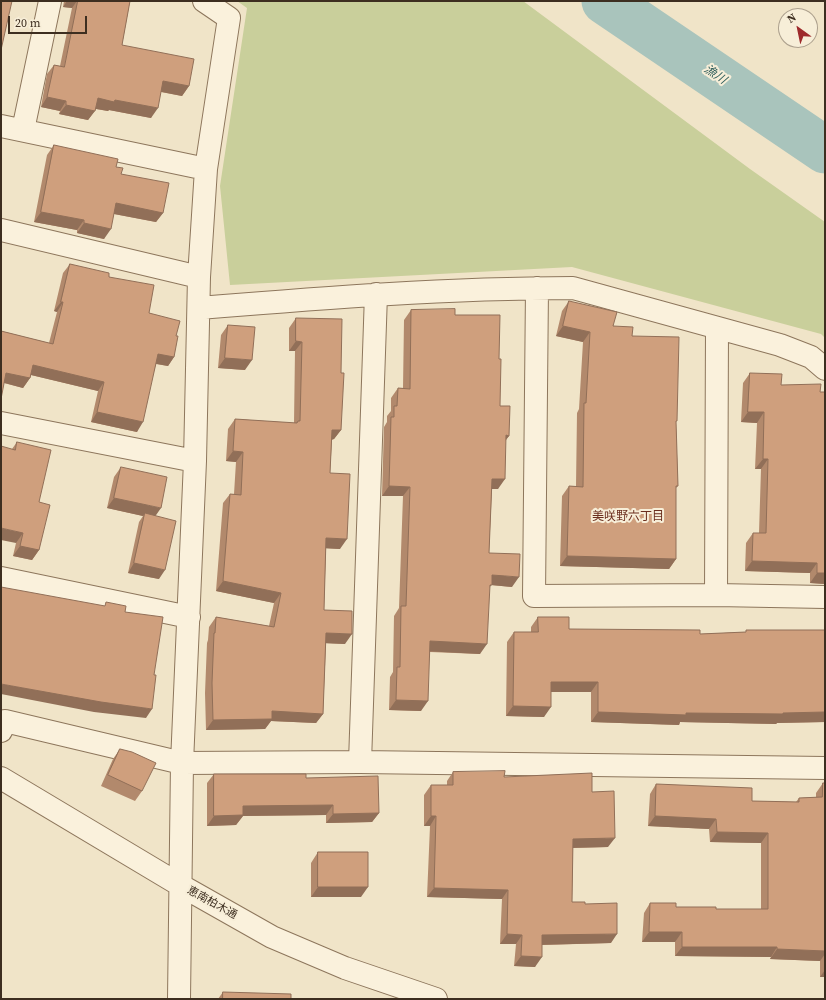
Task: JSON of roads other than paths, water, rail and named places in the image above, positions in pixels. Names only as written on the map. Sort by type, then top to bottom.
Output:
[{"type":"street","points":[[22,130],[50,1]]},
{"type":"street","points":[[179,999],[182,763],[195,462],[199,277],[206,169],[229,18],[204,1]]},
{"type":"street","points":[[1,126],[206,169]]},
{"type":"street","points":[[1,230],[199,277]]},
{"type":"street","points":[[537,288],[534,596],[716,595],[825,597]]},
{"type":"street","points":[[199,308],[376,294],[573,288],[780,345],[811,357],[825,370]]},
{"type":"street","points":[[360,762],[376,294]]},
{"type":"street","points":[[716,595],[717,328]]},
{"type":"street","points":[[1,423],[195,462]]},
{"type":"street","points":[[1,578],[189,617]]},
{"type":"street","points":[[1,731],[5,721],[182,763],[360,762],[825,768]]},
{"type":"street","name":"恵南柏木通","points":[[1,778],[180,885],[272,937],[345,968],[436,999]]},
{"type":"waterway","name":"漁川","points":[[605,1],[825,150]]},
{"type":"district","name":"美咲野六丁目","points":[[628,517]]}]
